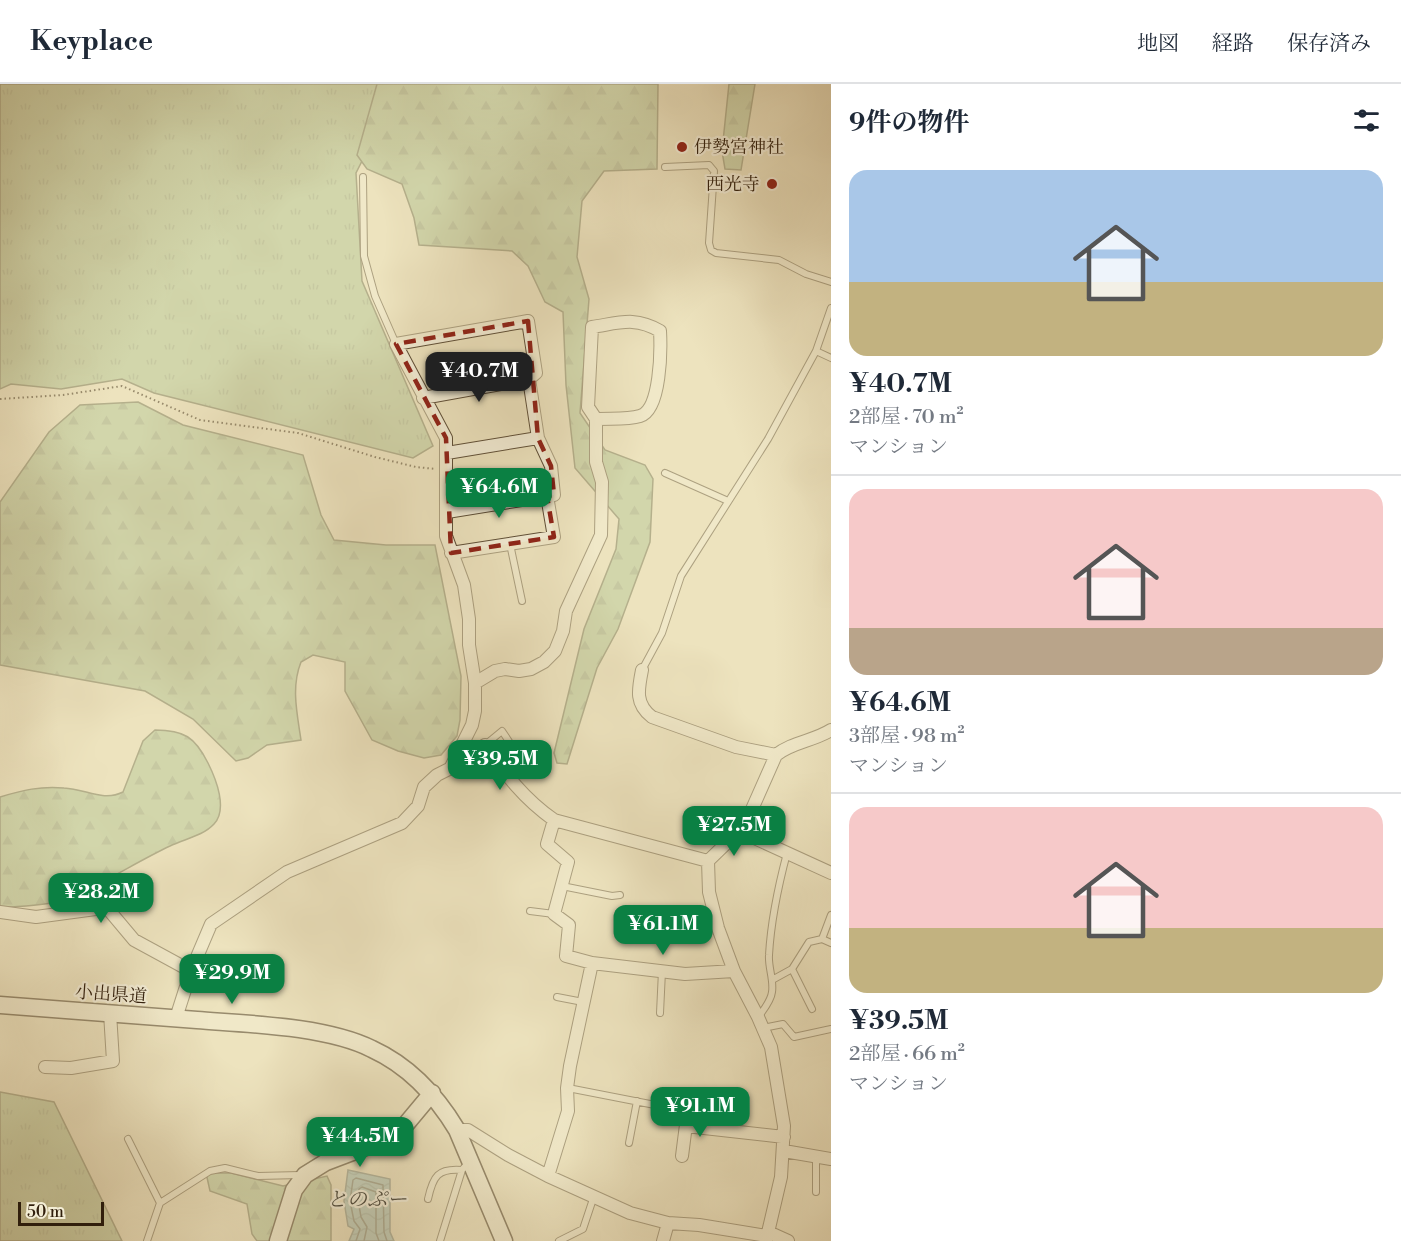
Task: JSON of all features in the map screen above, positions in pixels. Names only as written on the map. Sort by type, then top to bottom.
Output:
[{"type":"main road","name":"小出県道","points":[[0,1005],[264,1025],[320,1033],[357,1042],[395,1062],[432,1093],[457,1130],[466,1165],[504,1241]]},
{"type":"main road","points":[[278,1241],[294,1190],[305,1175],[326,1162],[397,1135],[432,1093]]},
{"type":"street","points":[[423,398],[529,379],[536,373],[528,321],[396,344],[423,398],[446,438],[448,470],[446,536],[464,585],[470,619],[469,645],[475,684],[475,711],[472,725],[451,767]]},
{"type":"street","points":[[475,684],[495,671],[531,669],[544,662],[555,651],[563,632],[566,611],[601,535],[602,482],[596,462],[596,419],[588,407],[592,327],[632,321],[647,324],[660,331],[661,354],[657,386],[647,412],[640,416],[596,419]]},
{"type":"street","points":[[447,512],[554,495],[551,466],[538,438],[529,379]]},
{"type":"street","points":[[447,453],[538,438]]},
{"type":"street","points":[[451,553],[554,537],[547,496]]},
{"type":"street","points":[[642,670],[639,684],[640,702],[644,711],[652,717],[736,747],[776,755]]},
{"type":"street","points":[[767,1236],[781,1177],[784,1126],[771,1047],[761,1022],[734,971],[718,928],[709,892],[708,861],[739,831],[756,802],[776,755],[831,730]]},
{"type":"street","points":[[176,1018],[191,971],[211,924],[287,872],[402,823],[418,806],[424,787],[485,745],[512,783],[532,804],[554,820],[708,861]]},
{"type":"street","points":[[554,820],[547,844],[568,862],[554,914],[569,925],[566,956],[592,963],[685,974],[734,971]]},
{"type":"street","points":[[739,831],[831,873]]},
{"type":"street","points":[[0,912],[36,917],[108,909],[134,940],[191,971]]},
{"type":"street","points":[[548,1176],[568,1111],[567,1088],[592,963]]},
{"type":"street","points":[[45,1067],[71,1068],[113,1062],[110,1013]]},
{"type":"street","points":[[682,1156],[686,1121],[784,1137]]},
{"type":"street","points":[[457,1130],[468,1130],[548,1176],[630,1213],[668,1223],[699,1225],[788,1241]]},
{"type":"street","points":[[784,1151],[831,1159]]},
{"type":"street","points":[[663,1241],[668,1223]]},
{"type":"lane","points":[[665,167],[712,166],[714,171],[709,243],[711,250],[716,253],[779,260],[806,274],[831,282]]},
{"type":"lane","points":[[363,177],[364,256],[375,296],[396,344]]},
{"type":"lane","points":[[642,670],[662,633],[681,576],[768,439],[816,351],[831,308]]},
{"type":"lane","points":[[816,351],[831,358]]},
{"type":"lane","points":[[665,473],[728,501]]},
{"type":"lane","points":[[510,544],[522,601]]},
{"type":"lane","points":[[485,745],[502,731],[516,752],[518,762],[512,783]]},
{"type":"lane","points":[[787,853],[770,931],[769,962],[773,991],[761,1022],[783,1024],[794,1037],[831,1029]]},
{"type":"lane","points":[[561,886],[612,897],[620,895]]},
{"type":"lane","points":[[530,910],[554,914]]},
{"type":"lane","points":[[822,939],[831,915]]},
{"type":"lane","points":[[772,980],[792,969],[809,942],[822,939],[831,943]]},
{"type":"lane","points":[[792,969],[812,1009]]},
{"type":"lane","points":[[660,1013],[662,971]]},
{"type":"lane","points":[[557,997],[583,1002]]},
{"type":"lane","points":[[567,1088],[655,1104]]},
{"type":"lane","points":[[629,1143],[637,1101]]},
{"type":"lane","points":[[128,1139],[160,1203]]},
{"type":"lane","points":[[816,1157],[816,1192]]},
{"type":"lane","points":[[428,1199],[433,1182],[442,1171],[466,1165]]},
{"type":"lane","points":[[440,1241],[466,1165]]},
{"type":"lane","points":[[147,1241],[160,1203],[210,1171],[225,1168],[258,1176],[305,1175]]},
{"type":"lane","points":[[559,1241],[583,1229],[594,1196]]},
{"type":"path","points":[[0,399],[63,395],[122,386],[200,420],[298,433],[416,467],[448,470]]},
{"type":"highlighted area","points":[[528,321],[538,438],[551,466],[554,495],[547,496],[554,537],[451,553],[446,438],[396,344]]},
{"type":"green space","points":[[0,84],[401,84],[356,173],[362,281],[433,446],[413,458],[154,393],[122,379],[61,389],[11,384],[0,389]]},
{"type":"green space","points":[[377,84],[658,84],[657,169],[604,171],[582,201],[577,257],[589,299],[580,413],[605,450],[645,465],[653,479],[650,542],[618,629],[597,668],[567,764],[557,763],[554,753],[584,629],[616,549],[619,519],[575,468],[566,385],[563,312],[545,302],[528,266],[512,251],[419,245],[414,218],[402,184],[367,169],[357,155]]},
{"type":"green space","points":[[729,84],[755,84],[741,170],[725,169],[722,151]]},
{"type":"green space","points":[[138,402],[183,425],[303,455],[321,515],[334,540],[386,545],[435,545],[461,676],[460,720],[457,736],[441,755],[424,758],[398,751],[372,740],[345,691],[345,662],[313,655],[301,662],[296,681],[301,740],[267,745],[248,758],[236,761],[193,719],[145,691],[0,665],[0,502],[49,432],[80,405]]},
{"type":"green space","points":[[155,730],[165,730],[187,737],[203,754],[219,794],[220,810],[214,824],[199,834],[170,846],[63,900],[41,905],[0,908],[0,797],[39,788],[72,789],[108,796],[123,792],[143,741]]},
{"type":"green space","points":[[0,1092],[54,1102],[122,1241],[0,1241]]},
{"type":"green space","points":[[206,1173],[231,1173],[283,1186],[327,1176],[331,1185],[331,1241],[257,1241],[252,1234],[247,1204],[210,1191]]},
{"type":"water","name":"とのぷー","points":[[348,1170],[390,1179],[390,1232],[394,1241],[349,1241],[354,1229],[348,1226],[344,1201]]},
{"type":"place","name":"伊勢宮神社","points":[[682,147]]},
{"type":"place","name":"西光寺","points":[[772,184]]}]
